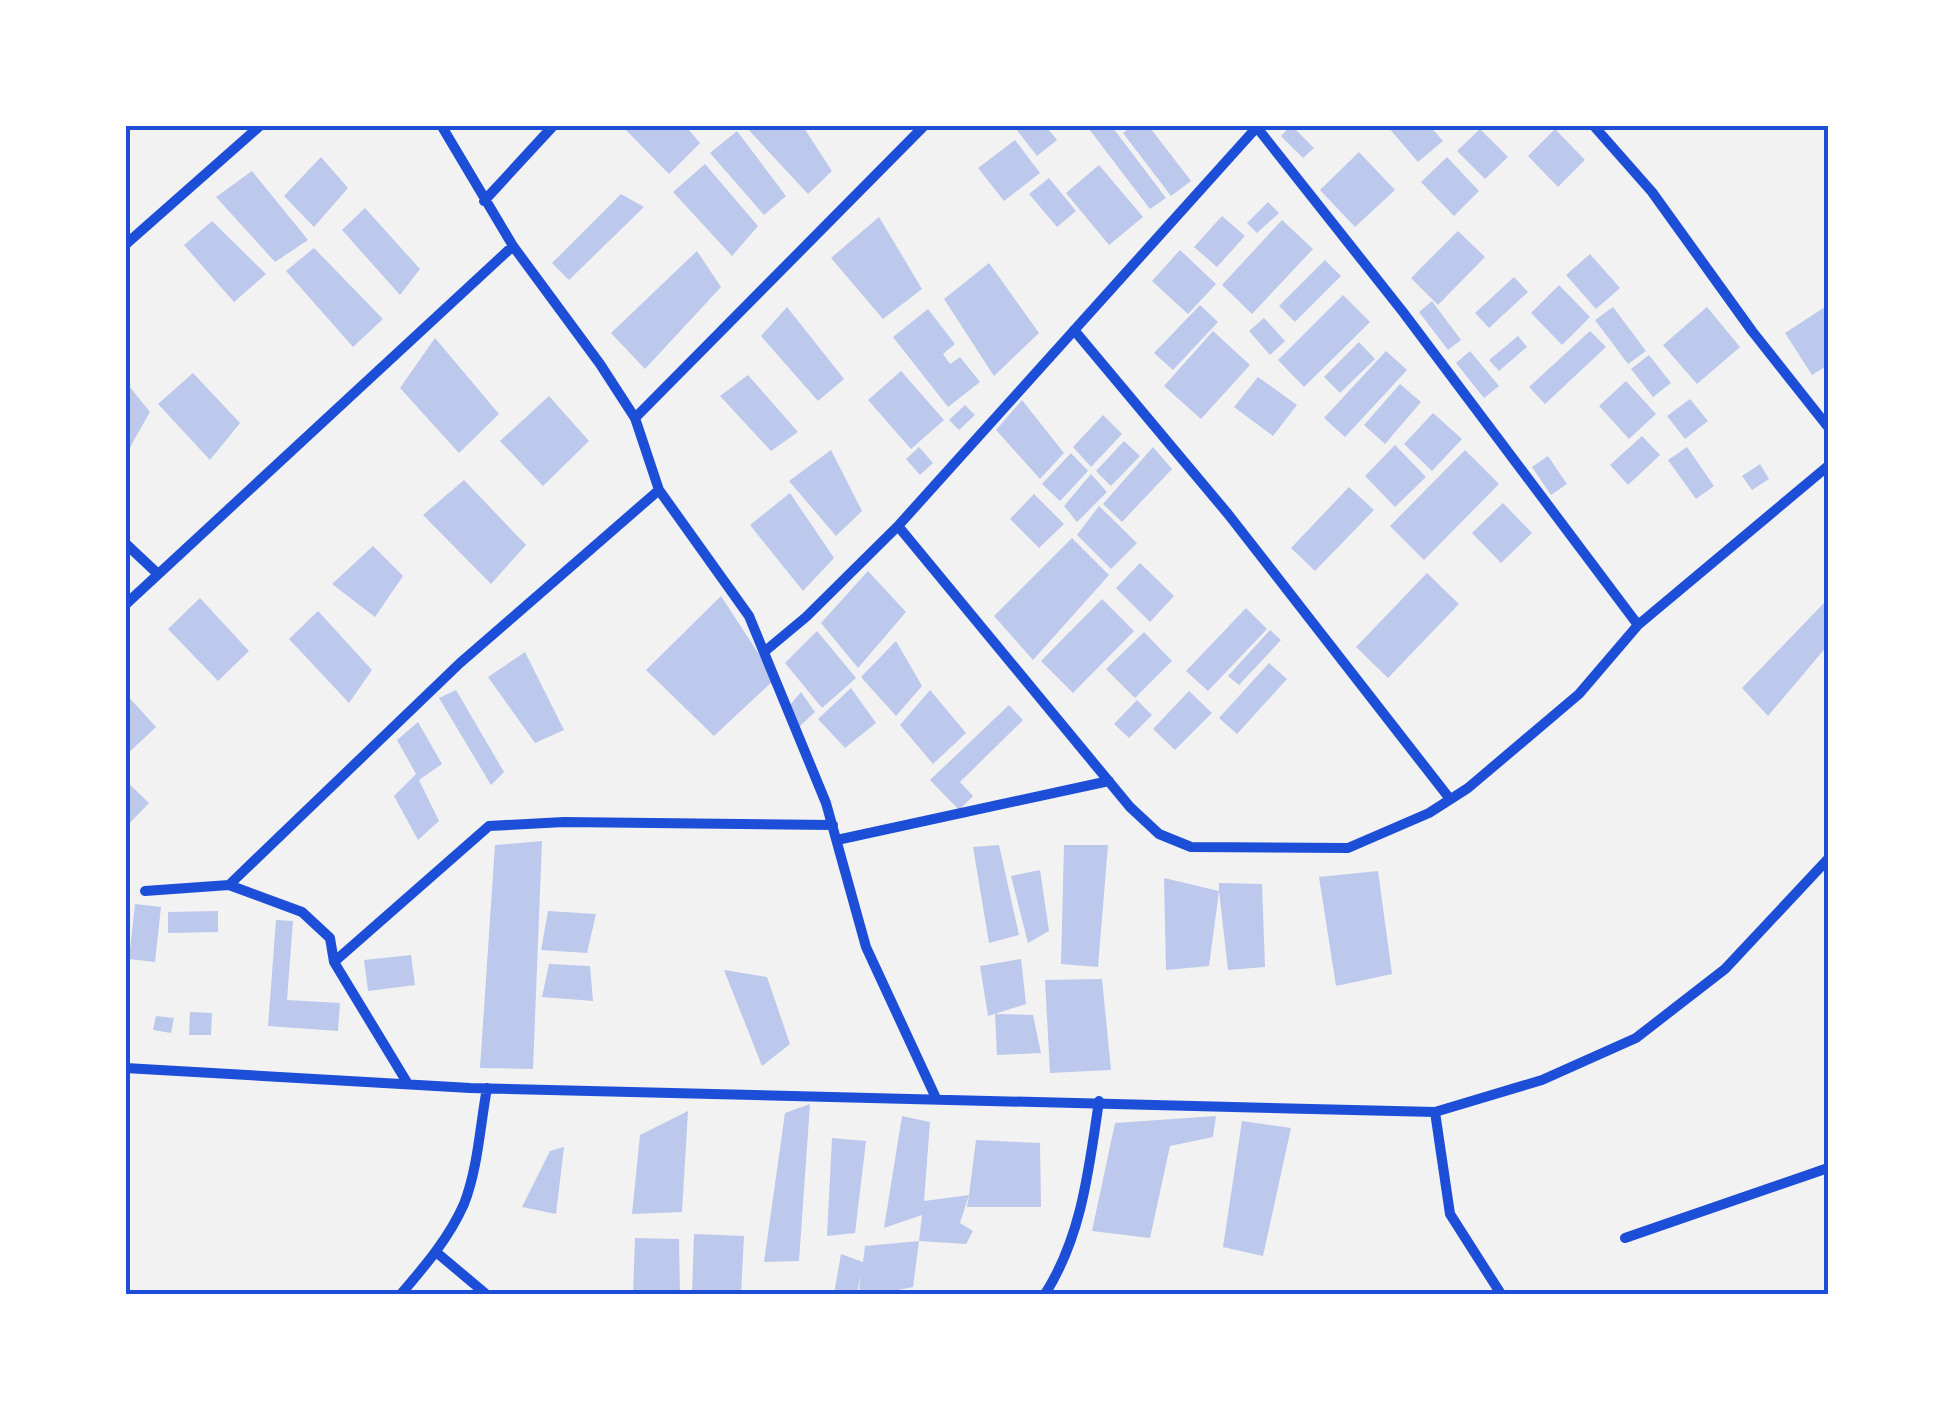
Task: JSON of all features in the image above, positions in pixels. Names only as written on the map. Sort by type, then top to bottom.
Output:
[{"type":"street","points":[[125,245],[262,125]]},
{"type":"street","points":[[441,125],[513,246],[635,418],[660,490],[749,616],[833,825],[866,948],[936,1098]]},
{"type":"street","points":[[484,201],[554,125]]},
{"type":"street","points":[[635,418],[924,125]]},
{"type":"street","points":[[1593,125],[1652,192],[1752,331],[1828,427]]},
{"type":"street","points":[[764,652],[898,526],[1256,126],[1403,312],[1638,624]]},
{"type":"street","points":[[125,605],[513,246]]},
{"type":"street","points":[[1074,330],[1228,514],[1450,799]]},
{"type":"street","points":[[898,526],[1130,807],[1160,834],[1191,847],[1348,848],[1450,799],[1579,694],[1638,624],[1828,466]]},
{"type":"street","points":[[230,885],[460,662],[660,490]]},
{"type":"street","points":[[125,543],[158,574]]},
{"type":"street","points":[[837,840],[1109,781]]},
{"type":"street","points":[[334,962],[489,826],[511,822],[833,825]]},
{"type":"street","points":[[125,1068],[487,1088],[1435,1112],[1542,1080],[1636,1038],[1726,969],[1828,859]]},
{"type":"street","points":[[145,892],[230,885],[302,912],[330,938],[334,962],[408,1084]]},
{"type":"street","points":[[402,1294],[436,1252],[463,1205],[487,1088]]},
{"type":"street","points":[[1045,1294],[1064,1265],[1086,1187],[1100,1102]]},
{"type":"street","points":[[1435,1112],[1450,1214],[1501,1294]]},
{"type":"street","points":[[1625,1238],[1828,1168]]},
{"type":"street","points":[[436,1252],[486,1294]]},
{"type":"building","points":[[621,125],[685,125],[700,143],[669,174]]},
{"type":"building","points":[[744,125],[802,125],[832,171],[808,194]]},
{"type":"building","points":[[1013,125],[1045,125],[1057,140],[1037,156]]},
{"type":"building","points":[[1086,125],[1117,125],[1113,128],[1166,198],[1150,209]]},
{"type":"building","points":[[1133,125],[1148,125],[1191,181],[1171,196],[1123,133]]},
{"type":"building","points":[[1291,125],[1314,148],[1303,158],[1281,136]]},
{"type":"building","points":[[1390,125],[1429,125],[1443,141],[1418,162]]},
{"type":"building","points":[[1480,129],[1508,157],[1485,179],[1457,151]]},
{"type":"building","points":[[1555,129],[1585,160],[1558,187],[1528,156]]},
{"type":"building","points":[[737,131],[786,196],[764,215],[710,153]]},
{"type":"building","points":[[1015,140],[1040,173],[1004,201],[978,168]]},
{"type":"building","points":[[1359,152],[1395,190],[1355,227],[1320,190]]},
{"type":"building","points":[[321,157],[348,188],[314,227],[284,196]]},
{"type":"building","points":[[1447,157],[1479,191],[1454,216],[1421,182]]},
{"type":"building","points":[[705,164],[758,226],[732,256],[673,192]]},
{"type":"building","points":[[1099,165],[1143,217],[1109,245],[1066,193]]},
{"type":"building","points":[[252,171],[308,240],[275,262],[216,197]]},
{"type":"building","points":[[1049,178],[1076,211],[1057,227],[1029,194]]},
{"type":"building","points":[[621,194],[644,207],[569,280],[552,263]]},
{"type":"building","points":[[1268,202],[1279,213],[1257,233],[1247,223]]},
{"type":"building","points":[[365,208],[420,269],[400,295],[342,230]]},
{"type":"building","points":[[1222,216],[1245,236],[1217,267],[1194,247]]},
{"type":"building","points":[[879,217],[922,289],[883,319],[831,258]]},
{"type":"building","points":[[1282,220],[1313,249],[1252,314],[1222,285]]},
{"type":"building","points":[[212,221],[266,274],[234,302],[184,245]]},
{"type":"building","points":[[1458,231],[1485,257],[1438,305],[1411,278]]},
{"type":"building","points":[[314,248],[383,319],[353,347],[286,271]]},
{"type":"building","points":[[1180,250],[1216,284],[1188,314],[1152,281]]},
{"type":"building","points":[[697,251],[721,287],[645,369],[611,333]]},
{"type":"building","points":[[1590,254],[1620,288],[1596,309],[1566,275]]},
{"type":"building","points":[[1325,260],[1341,276],[1295,322],[1279,306]]},
{"type":"building","points":[[989,263],[1039,333],[994,376],[944,299]]},
{"type":"building","points":[[1514,277],[1528,292],[1489,328],[1475,313]]},
{"type":"building","points":[[1559,285],[1590,317],[1562,345],[1531,313]]},
{"type":"building","points":[[1343,295],[1370,322],[1304,387],[1278,360]]},
{"type":"building","points":[[1432,301],[1461,340],[1448,350],[1419,312]]},
{"type":"building","points":[[1200,305],[1218,322],[1173,370],[1154,353]]},
{"type":"building","points":[[1828,305],[1828,365],[1812,375],[1785,333]]},
{"type":"building","points":[[787,307],[844,379],[818,401],[761,336]]},
{"type":"building","points":[[1613,307],[1646,351],[1628,364],[1595,320]]},
{"type":"building","points":[[1707,307],[1740,347],[1697,384],[1663,345]]},
{"type":"building","points":[[928,309],[955,344],[943,354],[950,364],[960,357],[980,382],[948,407],[893,337]]},
{"type":"building","points":[[1264,318],[1285,341],[1270,355],[1249,331]]},
{"type":"building","points":[[1213,331],[1250,365],[1201,419],[1164,386]]},
{"type":"building","points":[[1590,331],[1606,347],[1545,404],[1529,387]]},
{"type":"building","points":[[1518,336],[1527,347],[1499,371],[1489,360]]},
{"type":"building","points":[[435,338],[499,414],[459,453],[400,388]]},
{"type":"building","points":[[1359,342],[1375,359],[1340,393],[1324,377]]},
{"type":"building","points":[[1386,351],[1407,370],[1345,437],[1324,418]]},
{"type":"building","points":[[1470,351],[1499,386],[1484,398],[1456,363]]},
{"type":"building","points":[[1649,355],[1671,383],[1653,397],[1631,369]]},
{"type":"building","points":[[901,371],[944,420],[911,449],[868,400]]},
{"type":"building","points":[[193,373],[240,423],[210,460],[158,404]]},
{"type":"building","points":[[748,375],[798,432],[771,451],[720,396]]},
{"type":"building","points":[[1258,377],[1297,405],[1273,436],[1234,407]]},
{"type":"building","points":[[125,381],[150,412],[129,449],[125,444]]},
{"type":"building","points":[[1626,381],[1656,414],[1629,439],[1599,406]]},
{"type":"building","points":[[1400,384],[1421,402],[1385,444],[1364,425]]},
{"type":"building","points":[[549,396],[589,441],[543,486],[500,441]]},
{"type":"building","points":[[1690,399],[1708,421],[1685,439],[1667,416]]},
{"type":"building","points":[[1022,400],[1064,453],[1040,479],[996,430]]},
{"type":"building","points":[[965,405],[975,415],[959,430],[949,420]]},
{"type":"building","points":[[1433,413],[1462,439],[1432,471],[1404,444]]},
{"type":"building","points":[[1103,415],[1122,434],[1091,467],[1073,447]]},
{"type":"building","points":[[1642,436],[1660,455],[1628,485],[1610,465]]},
{"type":"building","points":[[1124,441],[1140,456],[1111,486],[1096,471]]},
{"type":"building","points":[[1395,445],[1426,477],[1395,507],[1365,476]]},
{"type":"building","points":[[919,447],[933,463],[920,475],[906,459]]},
{"type":"building","points":[[1153,447],[1172,469],[1122,522],[1103,504]]},
{"type":"building","points":[[1687,447],[1714,486],[1696,499],[1668,460]]},
{"type":"building","points":[[831,450],[862,511],[836,536],[789,481]]},
{"type":"building","points":[[1465,450],[1499,484],[1424,560],[1390,526]]},
{"type":"building","points":[[1071,453],[1088,471],[1060,501],[1042,484]]},
{"type":"building","points":[[1548,456],[1567,484],[1551,495],[1532,467]]},
{"type":"building","points":[[1760,464],[1769,479],[1752,490],[1742,476]]},
{"type":"building","points":[[1091,474],[1107,492],[1077,522],[1064,506]]},
{"type":"building","points":[[464,480],[526,545],[491,584],[423,515]]},
{"type":"building","points":[[1349,487],[1374,510],[1315,571],[1291,548]]},
{"type":"building","points":[[790,493],[834,558],[803,591],[750,525]]},
{"type":"building","points":[[1034,494],[1064,524],[1039,548],[1010,519]]},
{"type":"building","points":[[1503,503],[1532,533],[1501,563],[1472,533]]},
{"type":"building","points":[[1099,506],[1137,543],[1111,569],[1077,535]]},
{"type":"building","points":[[1072,538],[1109,575],[1033,660],[994,616]]},
{"type":"building","points":[[373,546],[403,576],[375,617],[332,584]]},
{"type":"building","points":[[1140,563],[1174,596],[1150,622],[1116,588]]},
{"type":"building","points":[[868,571],[906,612],[858,668],[821,623]]},
{"type":"building","points":[[1427,573],[1459,604],[1388,678],[1356,647]]},
{"type":"building","points":[[721,596],[775,679],[714,736],[646,670]]},
{"type":"building","points":[[200,598],[249,651],[218,681],[168,629]]},
{"type":"building","points":[[1102,599],[1134,631],[1073,693],[1041,661]]},
{"type":"building","points":[[1824,603],[1828,607],[1828,645],[1768,716],[1742,688]]},
{"type":"building","points":[[1246,608],[1267,629],[1208,691],[1186,671]]},
{"type":"building","points":[[318,611],[372,670],[349,703],[289,639]]},
{"type":"building","points":[[1270,630],[1281,640],[1239,685],[1228,676]]},
{"type":"building","points":[[817,631],[856,678],[822,708],[785,663]]},
{"type":"building","points":[[1144,632],[1172,661],[1135,698],[1106,669]]},
{"type":"building","points":[[896,641],[922,686],[896,716],[861,677]]},
{"type":"building","points":[[525,652],[564,730],[535,743],[488,677]]},
{"type":"building","points":[[1269,663],[1287,679],[1237,734],[1219,718]]},
{"type":"building","points":[[851,688],[876,723],[845,748],[818,719]]},
{"type":"building","points":[[456,690],[504,772],[491,785],[439,698]]},
{"type":"building","points":[[930,690],[966,733],[933,764],[900,725]]},
{"type":"building","points":[[1189,691],[1212,713],[1175,750],[1153,729]]},
{"type":"building","points":[[801,692],[815,712],[799,727],[790,705]]},
{"type":"building","points":[[125,693],[156,727],[125,756]]},
{"type":"building","points":[[1137,700],[1152,715],[1129,738],[1114,724]]},
{"type":"building","points":[[1009,705],[1023,720],[960,782],[973,796],[959,810],[930,780]]},
{"type":"building","points":[[418,722],[442,764],[419,780],[439,821],[418,840],[394,796],[416,774],[397,740]]},
{"type":"building","points":[[125,780],[149,803],[125,828]]},
{"type":"building","points":[[542,841],[533,1069],[480,1068],[495,845]]},
{"type":"building","points":[[999,845],[1019,935],[989,943],[973,847]]},
{"type":"building","points":[[1064,845],[1108,845],[1098,967],[1061,964]]},
{"type":"building","points":[[1040,870],[1049,931],[1028,943],[1011,876]]},
{"type":"building","points":[[1378,871],[1392,974],[1336,986],[1319,877]]},
{"type":"building","points":[[1164,878],[1219,891],[1209,966],[1166,970]]},
{"type":"building","points":[[1219,883],[1262,884],[1265,967],[1228,970]]},
{"type":"building","points":[[135,904],[161,907],[155,962],[129,959]]},
{"type":"building","points":[[218,911],[218,932],[168,933],[168,912]]},
{"type":"building","points":[[548,911],[596,914],[587,953],[541,950]]},
{"type":"building","points":[[276,920],[293,921],[287,1000],[340,1003],[338,1031],[268,1026]]},
{"type":"building","points":[[411,955],[415,985],[368,991],[364,960]]},
{"type":"building","points":[[1021,959],[1026,1004],[988,1016],[980,966]]},
{"type":"building","points":[[549,964],[590,966],[593,1001],[542,997]]},
{"type":"building","points":[[724,970],[767,977],[790,1044],[762,1066]]},
{"type":"building","points":[[1102,979],[1111,1070],[1050,1073],[1045,980]]},
{"type":"building","points":[[190,1012],[212,1013],[211,1035],[189,1035]]},
{"type":"building","points":[[995,1014],[1033,1015],[1041,1053],[997,1055]]},
{"type":"building","points":[[156,1016],[174,1018],[171,1033],[153,1030]]},
{"type":"building","points":[[810,1104],[799,1261],[764,1262],[785,1113]]},
{"type":"building","points":[[688,1111],[682,1212],[632,1214],[640,1135]]},
{"type":"building","points":[[902,1116],[930,1122],[924,1201],[969,1195],[960,1223],[973,1231],[966,1244],[919,1241],[922,1215],[884,1228]]},
{"type":"building","points":[[1216,1116],[1213,1137],[1170,1146],[1150,1238],[1092,1231],[1115,1123]]},
{"type":"building","points":[[1242,1121],[1291,1128],[1263,1256],[1223,1247]]},
{"type":"building","points":[[832,1138],[866,1141],[855,1233],[827,1236]]},
{"type":"building","points":[[976,1140],[1040,1143],[1041,1207],[967,1207]]},
{"type":"building","points":[[564,1147],[556,1214],[522,1207],[550,1151]]},
{"type":"building","points":[[694,1234],[744,1236],[741,1294],[692,1294]]},
{"type":"building","points":[[635,1238],[679,1239],[680,1294],[633,1294]]},
{"type":"building","points":[[919,1241],[913,1287],[859,1294],[860,1277],[857,1294],[834,1294],[841,1254],[863,1262],[865,1246]]}]
